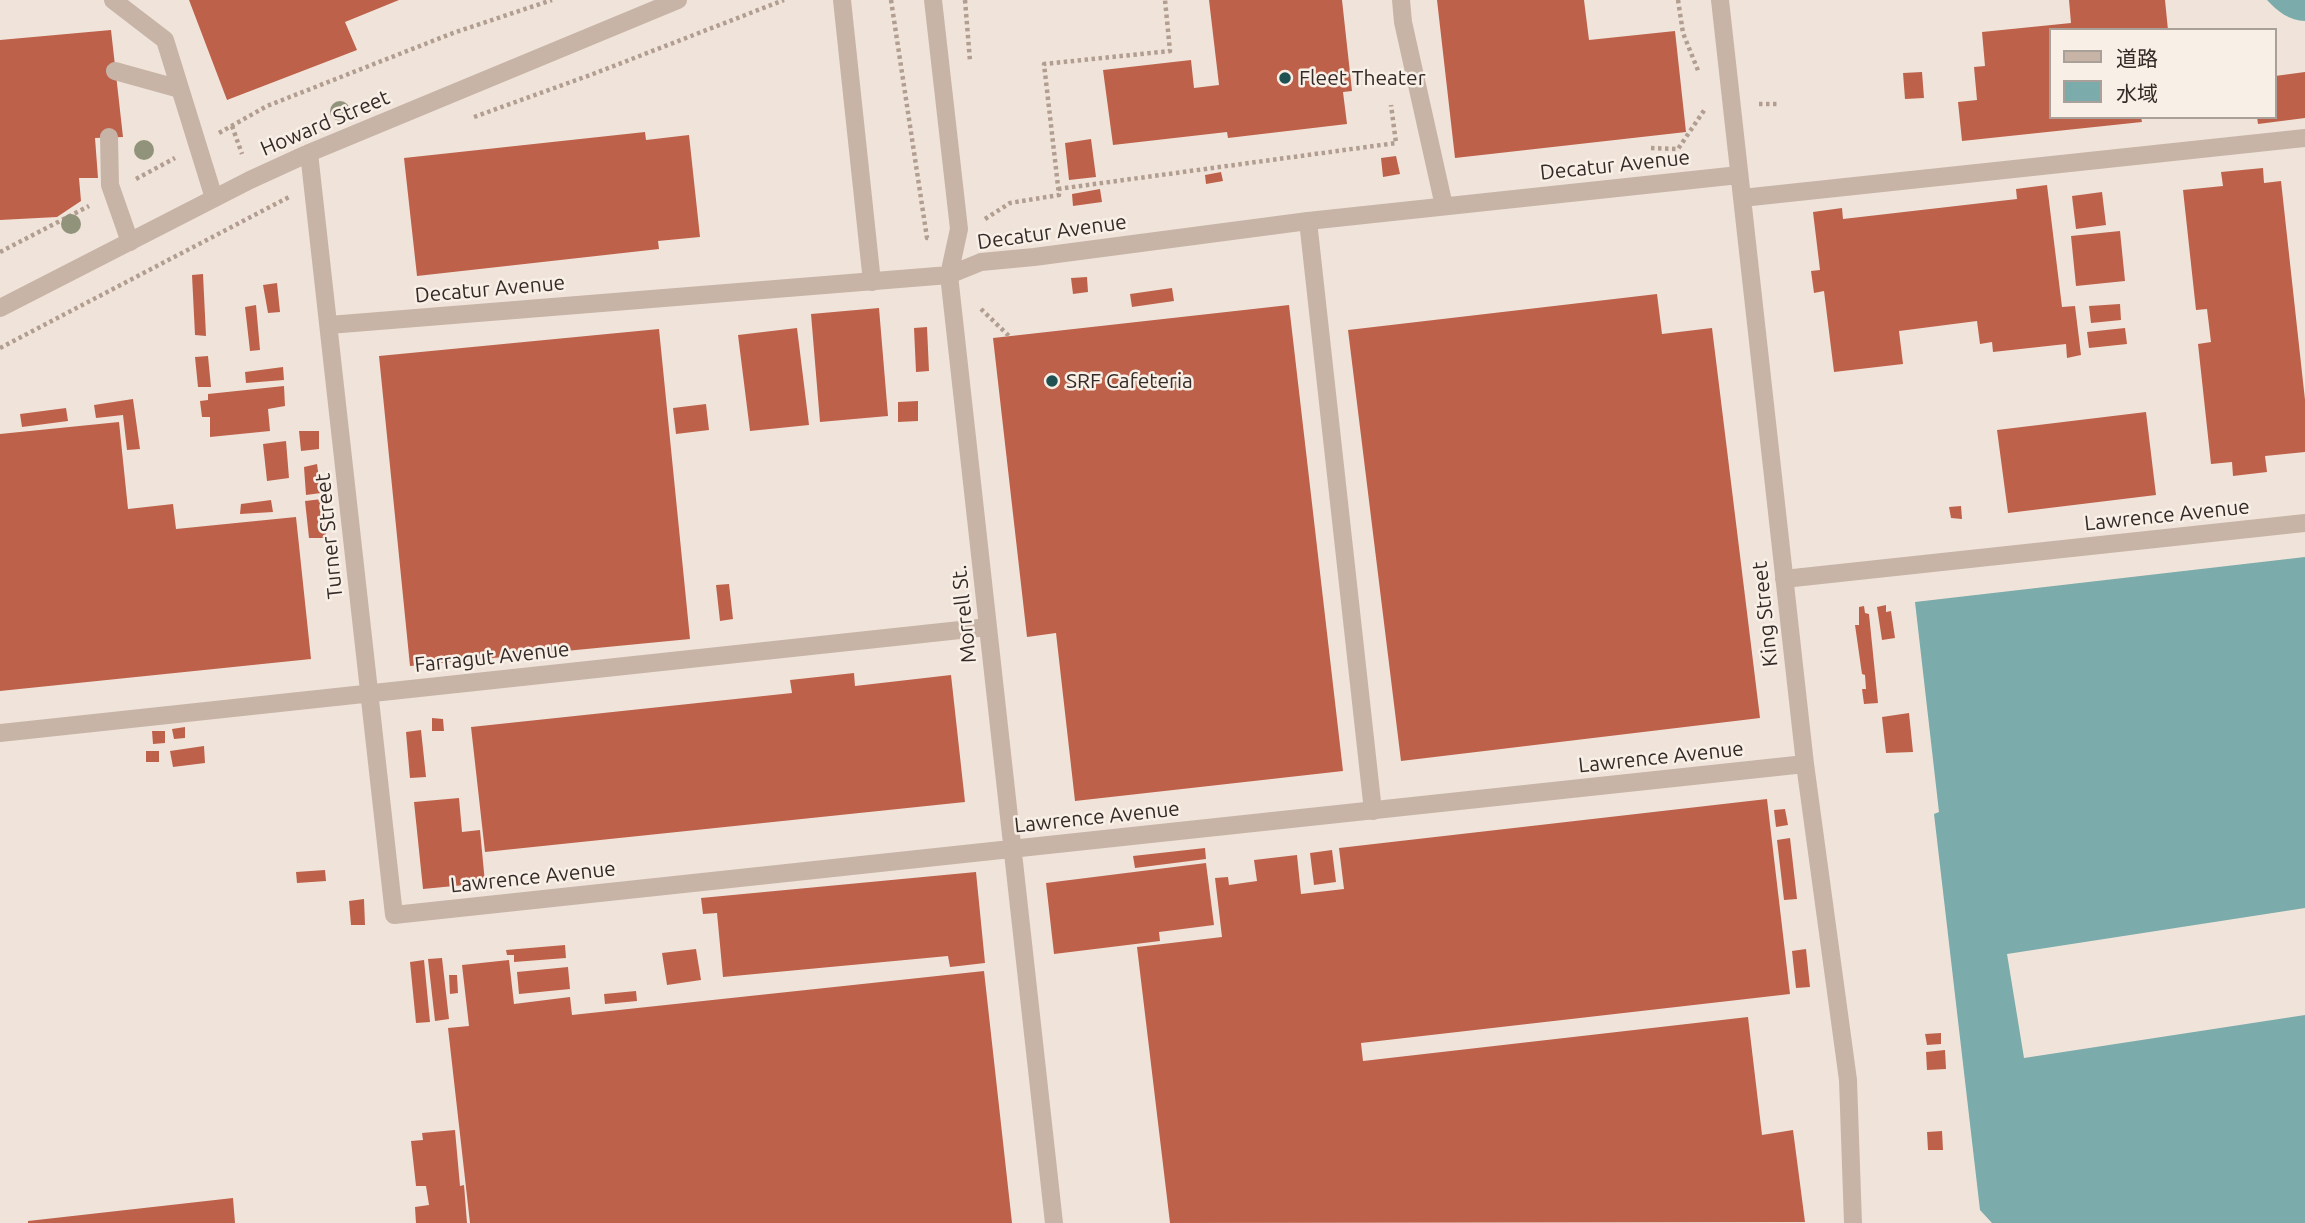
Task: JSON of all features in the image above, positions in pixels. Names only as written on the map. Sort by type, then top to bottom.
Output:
[{"type":"street","points":[[113,0],[165,40],[214,198]]},
{"type":"street","name":"Howard Street","points":[[0,308],[214,198],[309,153],[678,0]]},
{"type":"street","points":[[842,0],[872,282]]},
{"type":"street","name":"Morrell St.","points":[[933,0],[959,229],[949,275],[1054,1223]]},
{"type":"street","points":[[1401,0],[1444,206]]},
{"type":"street","name":"King Street","points":[[1720,0],[1805,764],[1848,1080],[1853,1223]]},
{"type":"street","points":[[115,71],[180,89]]},
{"type":"street","points":[[109,138],[110,186],[130,242]]},
{"type":"street","points":[[1742,198],[2305,138]]},
{"type":"street","name":"Turner Street","points":[[309,153],[394,915]]},
{"type":"street","name":"Decatur Avenue","points":[[329,325],[949,275],[981,262],[1308,221],[1739,175]]},
{"type":"street","points":[[1308,221],[1373,811]]},
{"type":"street","name":"Lawrence Avenue","points":[[1784,579],[2305,523]]},
{"type":"street","name":"Farragut Avenue","points":[[0,733],[988,627]]},
{"type":"street","name":"Lawrence Avenue","points":[[394,915],[1805,764]]},
{"type":"path","points":[[209,139],[267,106],[453,33],[552,0]]},
{"type":"path","points":[[464,120],[593,74],[784,0]]},
{"type":"path","points":[[891,0],[927,238],[959,229]]},
{"type":"path","points":[[1165,0],[1170,51],[1044,64],[1058,192],[1396,143]]},
{"type":"path","points":[[1678,0],[1683,33],[1701,85]]},
{"type":"path","points":[[1651,148],[1678,149],[1706,109],[1703,97]]},
{"type":"path","points":[[124,186],[185,152]]},
{"type":"path","points":[[0,348],[312,185]]},
{"type":"path","points":[[0,252],[93,204]]},
{"type":"path","points":[[980,309],[1009,336]]},
{"type":"water","points":[[2267,0],[2305,0],[2305,21],[2284,15]]},
{"type":"water","points":[[2305,557],[2305,908],[2007,954],[2024,1058],[2305,1015],[2305,1223],[1992,1223],[1980,1210],[1934,814],[1939,812],[1915,602]]},
{"type":"building","points":[[189,0],[399,0],[345,22],[357,50],[227,100]]},
{"type":"building","name":"Fleet Theater","points":[[1209,0],[1342,0],[1352,91],[1343,92],[1347,124],[1228,138],[1227,132],[1113,145],[1103,70],[1191,60],[1194,88],[1219,85]]},
{"type":"building","points":[[1437,0],[1584,0],[1589,40],[1675,31],[1686,132],[1455,158]]},
{"type":"building","points":[[2069,0],[2165,0],[2168,28],[2050,28],[2050,119],[2141,119],[2142,122],[1962,141],[1958,102],[1977,100],[1974,67],[1985,66],[1982,32],[2071,23]]},
{"type":"building","points":[[111,30],[123,137],[95,138],[98,178],[79,178],[81,201],[57,217],[0,220],[0,40]]},
{"type":"building","points":[[1922,72],[1924,98],[1905,99],[1903,73]]},
{"type":"building","points":[[2305,72],[2305,118],[2258,124],[2257,119],[2277,119],[2277,76]]},
{"type":"building","points":[[645,132],[646,140],[689,135],[700,237],[658,241],[659,249],[417,276],[404,158]]},
{"type":"building","points":[[1091,139],[1096,177],[1069,180],[1065,143]]},
{"type":"building","points":[[1396,156],[1400,174],[1383,177],[1381,158]]},
{"type":"building","points":[[2263,168],[2264,183],[2281,181],[2305,400],[2305,452],[2265,456],[2267,472],[2233,476],[2232,462],[2211,464],[2198,344],[2211,342],[2207,309],[2196,310],[2183,190],[2223,186],[2221,172]]},
{"type":"building","points":[[1221,172],[1223,181],[1206,184],[1205,175]]},
{"type":"building","points":[[2047,185],[2062,307],[2075,306],[2081,355],[2067,358],[2066,344],[1993,352],[1992,342],[1980,344],[1977,321],[1899,331],[1903,364],[1834,372],[1824,291],[1814,293],[1811,271],[1820,270],[1813,212],[1842,208],[1843,219],[2017,199],[2016,189]]},
{"type":"building","points":[[1100,189],[1102,202],[1073,206],[1072,194]]},
{"type":"building","points":[[2102,192],[2106,225],[2076,229],[2072,196]]},
{"type":"building","points":[[2120,231],[2125,281],[2076,286],[2071,236]]},
{"type":"building","points":[[203,274],[206,336],[195,335],[192,275]]},
{"type":"building","points":[[1087,277],[1088,292],[1073,294],[1071,278]]},
{"type":"building","points":[[277,283],[280,312],[268,313],[263,285]]},
{"type":"building","points":[[1172,288],[1174,301],[1132,307],[1130,294]]},
{"type":"building","points":[[1657,294],[1662,334],[1712,328],[1760,718],[1401,761],[1348,330]]},
{"type":"building","points":[[2120,304],[2121,320],[2091,323],[2089,306]]},
{"type":"building","points":[[256,305],[260,350],[250,351],[245,307]]},
{"type":"building","points":[[1289,305],[1343,771],[1075,801],[1056,633],[1027,637],[993,338]]},
{"type":"building","points":[[879,308],[888,416],[820,422],[811,314]]},
{"type":"building","points":[[927,327],[929,371],[916,372],[914,328]]},
{"type":"building","points":[[797,328],[809,425],[750,431],[738,335]]},
{"type":"building","points":[[2125,328],[2127,344],[2089,348],[2087,332]]},
{"type":"building","points":[[659,329],[690,639],[410,666],[379,356]]},
{"type":"building","points":[[208,356],[211,387],[198,387],[195,357]]},
{"type":"building","points":[[283,367],[284,380],[246,383],[245,372]]},
{"type":"building","points":[[284,386],[285,406],[268,409],[270,431],[210,437],[210,417],[202,417],[200,401],[208,400],[208,394]]},
{"type":"building","points":[[133,399],[140,449],[127,450],[123,415],[96,418],[94,405]]},
{"type":"building","points":[[918,401],[918,421],[898,422],[898,402]]},
{"type":"building","points":[[706,404],[709,430],[676,434],[673,408]]},
{"type":"building","points":[[66,408],[68,421],[22,427],[20,414]]},
{"type":"building","points":[[2146,412],[2156,495],[2008,513],[1997,430]]},
{"type":"building","points":[[119,422],[128,509],[173,504],[176,529],[296,517],[311,659],[0,691],[0,434]]},
{"type":"building","points":[[299,431],[319,431],[319,449],[301,451]]},
{"type":"building","points":[[286,441],[289,478],[267,481],[263,444]]},
{"type":"building","points":[[317,464],[321,493],[306,495],[304,467]]},
{"type":"building","points":[[322,499],[326,538],[309,538],[305,501]]},
{"type":"building","points":[[271,500],[273,512],[240,514],[241,504]]},
{"type":"building","points":[[1961,506],[1962,519],[1951,518],[1949,507]]},
{"type":"building","points":[[729,584],[733,619],[720,621],[716,585]]},
{"type":"building","points":[[1886,605],[1886,612],[1891,611],[1895,638],[1882,640],[1877,607]]},
{"type":"building","points":[[1864,606],[1865,613],[1869,614],[1878,703],[1864,704],[1862,689],[1866,689],[1865,675],[1862,674],[1855,625],[1859,625],[1859,607]]},
{"type":"building","points":[[854,673],[855,686],[951,675],[965,802],[485,852],[471,727],[792,693],[790,680]]},
{"type":"building","points":[[1909,713],[1913,752],[1886,753],[1882,717]]},
{"type":"building","points":[[432,718],[443,719],[444,731],[432,731]]},
{"type":"building","points":[[185,727],[185,738],[174,739],[172,729]]},
{"type":"building","points":[[421,730],[426,777],[410,778],[406,732]]},
{"type":"building","points":[[152,731],[165,731],[165,743],[153,744]]},
{"type":"building","points":[[204,746],[205,763],[173,767],[170,751]]},
{"type":"building","points":[[146,751],[159,751],[159,762],[146,762]]},
{"type":"building","points":[[459,798],[462,832],[480,830],[485,883],[423,889],[414,802]]},
{"type":"building","points":[[1767,799],[1790,994],[1361,1043],[1363,1061],[1748,1017],[1762,1135],[1793,1130],[1805,1222],[1170,1223],[1137,947],[1222,937],[1215,878],[1228,877],[1229,885],[1257,881],[1254,860],[1297,855],[1301,894],[1344,889],[1339,848]]},
{"type":"building","points":[[1785,809],[1788,825],[1776,827],[1774,810]]},
{"type":"building","points":[[1790,838],[1797,899],[1784,900],[1777,840]]},
{"type":"building","points":[[1205,848],[1206,859],[1135,868],[1133,856]]},
{"type":"building","points":[[1332,850],[1336,882],[1314,885],[1310,853]]},
{"type":"building","points":[[1206,863],[1214,925],[1159,932],[1160,941],[1054,954],[1046,883]]},
{"type":"building","points":[[325,870],[326,881],[297,883],[296,872]]},
{"type":"building","points":[[976,872],[985,963],[950,967],[948,956],[723,977],[717,913],[703,914],[701,898]]},
{"type":"building","points":[[364,899],[365,925],[351,925],[349,901]]},
{"type":"building","points":[[565,945],[566,958],[514,962],[514,955],[507,955],[506,950]]},
{"type":"building","points":[[696,949],[701,980],[667,985],[662,953]]},
{"type":"building","points":[[1806,949],[1810,987],[1796,988],[1792,951]]},
{"type":"building","points":[[442,958],[449,1019],[435,1021],[428,959]]},
{"type":"building","points":[[424,960],[430,1022],[416,1023],[410,962]]},
{"type":"building","points":[[509,960],[514,1004],[570,997],[572,1015],[984,971],[1012,1223],[470,1223],[448,1028],[469,1026],[462,965]]},
{"type":"building","points":[[568,967],[570,989],[519,994],[517,972]]},
{"type":"building","points":[[449,975],[457,975],[458,993],[450,994]]},
{"type":"building","points":[[636,991],[637,1001],[605,1004],[604,994]]},
{"type":"building","points":[[1941,1033],[1941,1044],[1927,1045],[1925,1034]]},
{"type":"building","points":[[1945,1050],[1946,1069],[1927,1070],[1926,1052]]},
{"type":"building","points":[[455,1130],[460,1186],[464,1185],[467,1223],[416,1223],[415,1207],[429,1205],[426,1186],[416,1186],[411,1141],[423,1140],[422,1133]]},
{"type":"building","points":[[1942,1131],[1943,1150],[1928,1150],[1927,1132]]},
{"type":"building","points":[[233,1198],[235,1223],[28,1223],[28,1221]]},
{"type":"place","name":"Fleet Theater","points":[[1285,78]]},
{"type":"place","name":"SRF Cafeteria","points":[[1052,381]]}]
